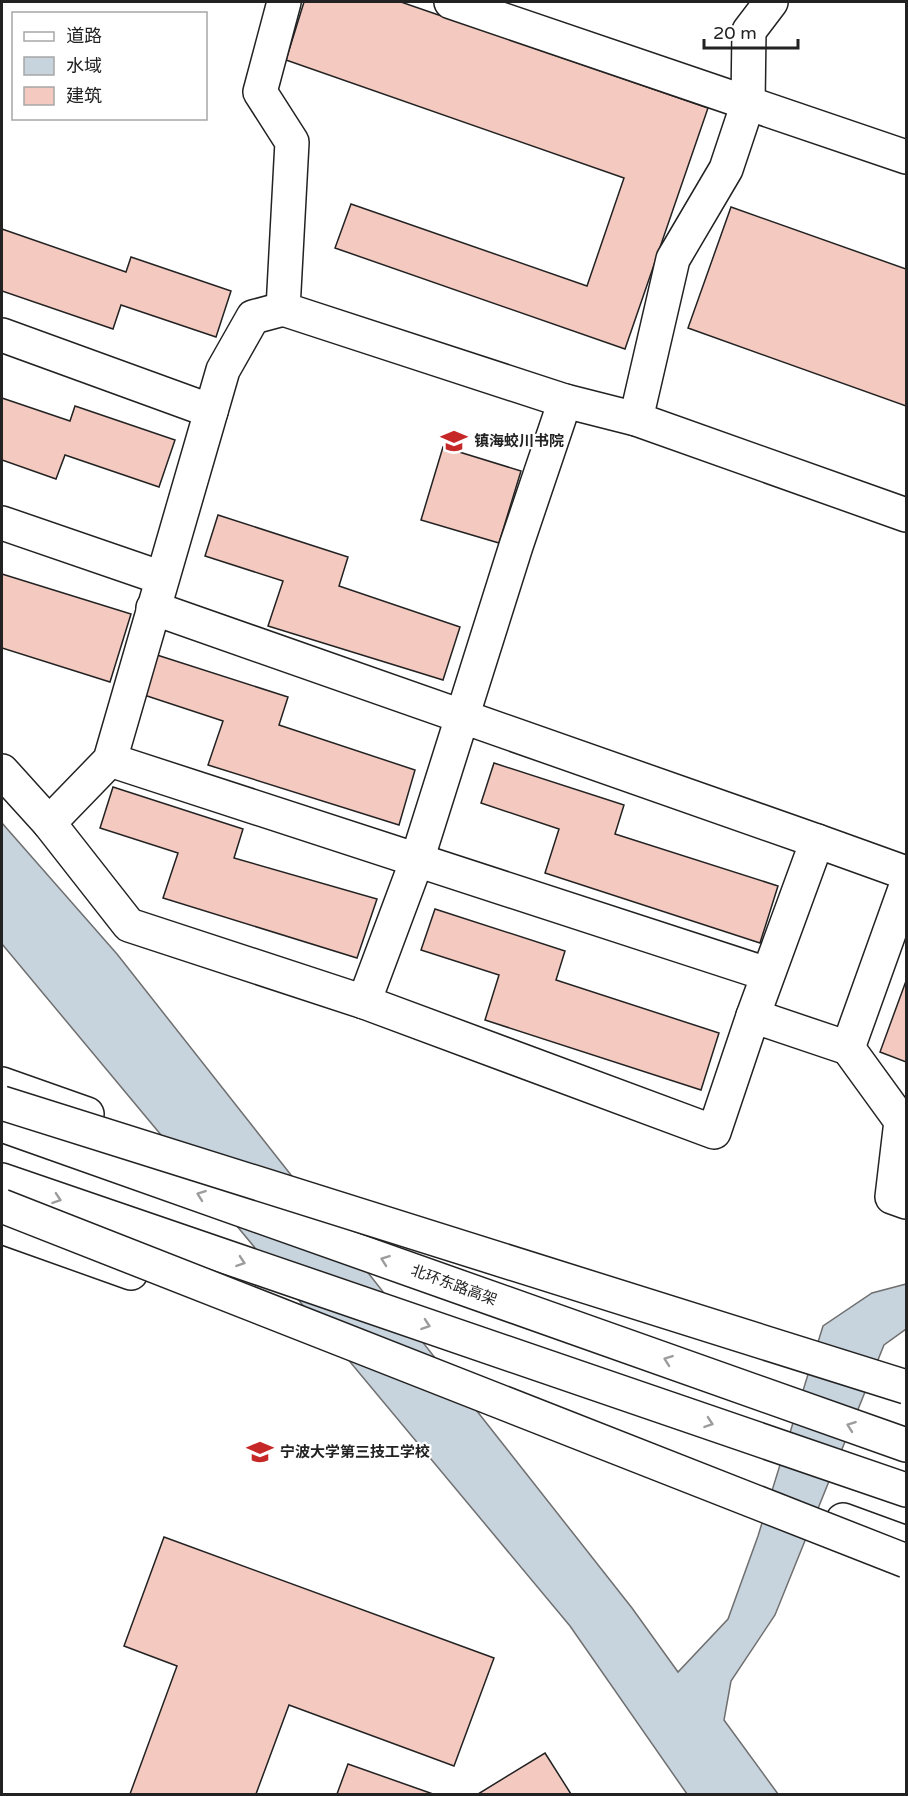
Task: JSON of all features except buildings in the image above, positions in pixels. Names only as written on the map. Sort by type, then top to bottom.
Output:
[{"type":"main road","points":[[283,309],[292,142],[260,92],[284,2]]},
{"type":"main road","points":[[451,2],[906,157]]},
{"type":"main road","points":[[636,419],[673,259],[726,169],[748,103],[749,31],[771,2]]},
{"type":"main road","points":[[49,823],[110,760],[223,370],[254,317],[283,309],[565,401],[636,419],[906,515]]},
{"type":"main road","points":[[2,335],[212,411]]},
{"type":"main road","points":[[364,1002],[417,860],[516,546],[565,401]]},
{"type":"main road","points":[[2,523],[157,593],[463,717],[906,873]]},
{"type":"main road","points":[[110,760],[767,974]]},
{"type":"main road","points":[[2,771],[49,823],[129,925],[364,1002],[714,1132],[767,974],[817,841]]},
{"type":"main road","points":[[848,1048],[906,886]]},
{"type":"main road","points":[[753,1016],[848,1048],[901,1120],[892,1197],[906,1202]]},
{"type":"main road","points":[[2,1084],[906,1394]]},
{"type":"main road","points":[[2,1103],[906,1387]]},
{"type":"main road","name":"北环东路高架","points":[[2,1125],[906,1445]]},
{"type":"main road","points":[[2,1180],[906,1490]]},
{"type":"main road","points":[[2,1206],[906,1561]]},
{"type":"main road","points":[[2,1227],[892,1537]]},
{"type":"water","points":[[2,823],[117,954],[632,1608],[678,1672],[728,1619],[758,1536],[823,1326],[872,1293],[906,1284],[906,1329],[884,1345],[775,1615],[731,1681],[724,1720],[778,1794],[687,1794],[570,1626],[2,944]]},
{"type":"place","name":"镇海蛟川书院","points":[[454,441]]},
{"type":"place","name":"宁波大学第三技工学校","points":[[260,1452]]}]
